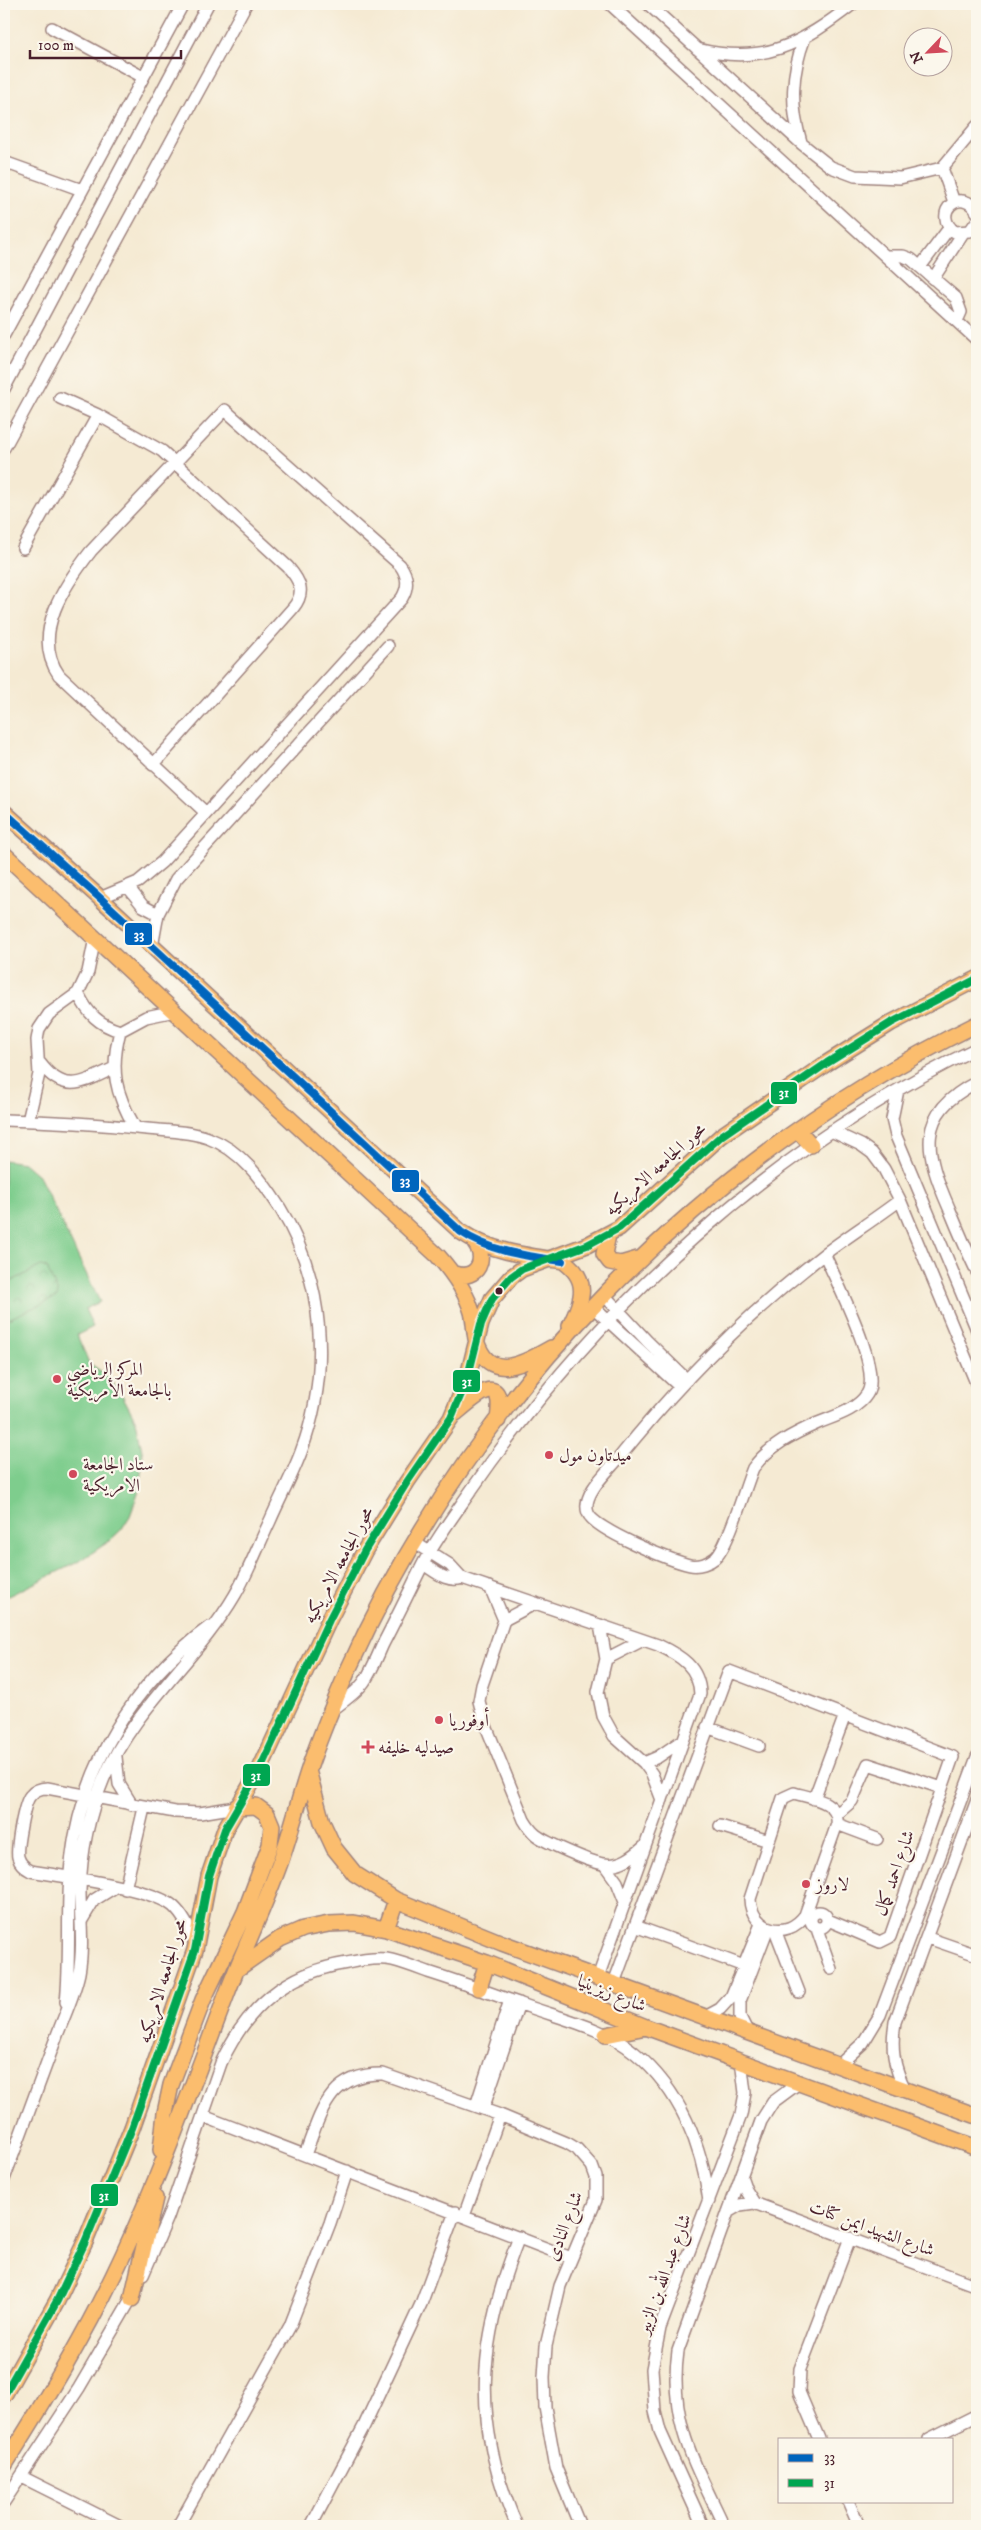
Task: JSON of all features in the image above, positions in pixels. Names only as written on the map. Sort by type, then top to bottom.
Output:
[{"type":"main road","points":[[4,812],[100,898],[448,1221],[474,1240],[511,1253],[563,1261],[570,1265],[576,1272],[582,1287],[580,1304],[561,1341],[523,1364],[506,1367],[497,1365],[483,1354],[476,1339],[472,1311],[454,1274],[431,1250],[175,1011],[4,854]]},
{"type":"main road","name":"محور الجامعه الامريكيه","points":[[4,2395],[57,2301],[110,2186],[165,2040],[196,1946],[209,1876],[222,1837],[236,1807],[266,1755],[360,1558],[407,1482],[450,1418],[467,1380],[476,1339],[485,1311],[500,1287],[522,1269],[608,1235],[630,1219],[689,1164],[740,1122],[827,1063],[891,1023],[977,979]]},
{"type":"main road","points":[[4,2466],[71,2359],[123,2256],[160,2170],[236,1970],[278,1867],[308,1771],[331,1711],[369,1626],[414,1543],[454,1481],[561,1341],[638,1259],[739,1174],[798,1130],[880,1076],[977,1024]]},
{"type":"main road","points":[[798,1130],[811,1145]]},
{"type":"main road","points":[[608,1235],[604,1254],[610,1262],[622,1264],[638,1259]]},
{"type":"main road","points":[[454,1274],[466,1276],[477,1270],[480,1264],[481,1252],[474,1240]]},
{"type":"main road","points":[[450,1418],[479,1392],[487,1390],[495,1393],[500,1400],[498,1422]]},
{"type":"main road","name":"شارع زيزينيا","points":[[308,1771],[322,1822],[334,1848],[355,1874],[396,1900],[502,1943],[707,2016],[977,2116]]},
{"type":"main road","points":[[132,2299],[160,2170],[165,2112],[171,2085],[203,2000],[245,1912],[270,1846],[272,1826],[267,1814],[256,1806],[236,1807]]},
{"type":"main road","points":[[386,1929],[396,1900]]},
{"type":"main road","name":"شارع زيزينيا","points":[[236,1970],[280,1939],[303,1929],[329,1924],[354,1923],[386,1929],[487,1963],[646,2027],[975,2144]]},
{"type":"main road","points":[[479,1988],[487,1963]]},
{"type":"main road","points":[[606,2035],[646,2027]]},
{"type":"street","points":[[4,334],[183,4]]},
{"type":"street","points":[[4,389],[208,4]]},
{"type":"street","points":[[4,448],[246,4]]},
{"type":"street","points":[[610,4],[977,340]]},
{"type":"street","points":[[648,4],[695,49],[802,144],[831,167],[855,176],[900,178],[942,168],[977,126]]},
{"type":"street","points":[[659,4],[664,20]]},
{"type":"street","points":[[695,49],[723,56],[751,56],[779,50],[805,37],[853,4]]},
{"type":"street","points":[[52,28],[143,77]]},
{"type":"street","points":[[802,144],[792,101],[793,79],[797,58],[805,37]]},
{"type":"street","points":[[4,162],[82,190]]},
{"type":"street","points":[[942,168],[954,202]]},
{"type":"street","points":[[954,202],[968,202],[977,212]]},
{"type":"street","points":[[954,202],[946,214],[950,227],[963,233]]},
{"type":"street","points":[[933,278],[963,233],[970,231],[977,221]]},
{"type":"street","points":[[920,267],[950,227]]},
{"type":"street","points":[[886,256],[907,257],[956,298],[961,312],[957,321]]},
{"type":"street","points":[[60,398],[98,415],[162,451],[288,567],[299,582],[301,589],[298,602],[293,608],[153,765]]},
{"type":"street","points":[[100,898],[128,887],[155,870],[343,664],[405,593],[406,576],[400,565],[225,410],[91,551],[76,570],[59,601],[48,633],[50,659],[59,675],[206,814]]},
{"type":"street","points":[[23,548],[98,415]]},
{"type":"street","points":[[152,947],[158,914],[176,879],[388,646]]},
{"type":"street","points":[[343,664],[359,677]]},
{"type":"street","points":[[330,678],[347,691]]},
{"type":"street","points":[[241,776],[257,790]]},
{"type":"street","points":[[128,887],[144,906],[158,914]]},
{"type":"street","points":[[28,1121],[40,1063],[37,1040],[39,1028],[50,1014],[78,992],[89,966],[95,938]]},
{"type":"street","points":[[78,992],[91,1015],[105,1025],[120,1031]]},
{"type":"street","points":[[120,1031],[146,1017],[175,1011]]},
{"type":"street","points":[[120,1031],[114,1068],[118,1092],[135,1128]]},
{"type":"street","points":[[331,1711],[364,1682],[430,1552],[525,1415],[573,1358],[619,1310],[694,1239],[811,1145],[898,1090],[977,1048]]},
{"type":"street","points":[[40,1063],[52,1077],[68,1084],[84,1083],[114,1068]]},
{"type":"street","points":[[977,1082],[956,1094],[946,1103],[932,1130],[929,1148],[934,1175],[977,1272]]},
{"type":"street","points":[[898,1090],[892,1119],[896,1136],[977,1330]]},
{"type":"street","points":[[4,1120],[192,1133],[224,1145],[250,1167],[275,1200],[294,1234],[308,1270],[316,1308],[320,1368],[318,1389],[308,1432],[285,1490],[251,1564],[220,1619],[188,1661],[138,1718],[91,1796]]},
{"type":"street","points":[[831,1131],[854,1140],[872,1153],[884,1168],[900,1200],[977,1385]]},
{"type":"street","points":[[824,1254],[866,1350],[872,1373],[870,1389],[862,1401],[854,1407],[804,1429],[762,1456],[753,1468],[720,1553],[716,1558],[699,1565],[691,1565],[618,1536],[594,1522],[587,1512],[586,1505],[592,1492],[638,1434],[684,1383],[759,1310],[824,1254],[900,1200]]},
{"type":"street","points":[[604,1295],[684,1383]]},
{"type":"street","points":[[593,1307],[627,1338],[684,1383]]},
{"type":"street","points":[[627,1338],[636,1328]]},
{"type":"street","points":[[414,1543],[457,1571],[462,1578]]},
{"type":"street","points":[[423,1564],[446,1578],[456,1580],[462,1578],[643,1640],[681,1657],[696,1673],[700,1694],[598,1977]]},
{"type":"street","points":[[490,1587],[504,1620],[482,1684],[479,1701],[484,1721],[524,1820],[532,1831],[543,1839],[604,1864],[618,1863],[633,1856],[646,1845]]},
{"type":"street","points":[[504,1620],[536,1603]]},
{"type":"street","points":[[63,2019],[69,1968],[75,1879],[86,1838],[91,1796],[110,1739],[137,1699],[179,1651],[220,1619]]},
{"type":"street","points":[[600,1625],[606,1659],[598,1692],[601,1709],[614,1736],[644,1763],[659,1787],[662,1801]]},
{"type":"street","points":[[606,1659],[643,1640]]},
{"type":"street","points":[[614,1983],[729,1671],[844,1715],[814,1799]]},
{"type":"street","name":"شارع احمد كمال","points":[[828,1920],[880,1942],[888,1939],[953,1757],[844,1715]]},
{"type":"street","points":[[707,1727],[759,1746]]},
{"type":"street","points":[[644,1763],[672,1749],[684,1739]]},
{"type":"street","points":[[116,1754],[116,1772],[119,1784],[138,1806]]},
{"type":"street","points":[[838,2065],[863,2043],[880,2015],[977,1757]]},
{"type":"street","points":[[831,1969],[817,1929],[808,1916],[837,1819],[852,1801],[868,1764],[942,1788]]},
{"type":"street","points":[[196,1946],[186,1921],[174,1908],[151,1895],[31,1871],[21,1863],[18,1850],[27,1800],[38,1790],[51,1788],[138,1806],[200,1813],[236,1807]]},
{"type":"street","points":[[799,1992],[768,1928],[752,1913],[750,1899],[783,1798],[794,1793],[831,1806],[837,1819],[877,1839]]},
{"type":"street","points":[[905,2089],[897,2074],[893,2056],[892,2039],[895,2022],[928,1938],[977,1800]]},
{"type":"street","points":[[120,1888],[138,1806]]},
{"type":"street","points":[[720,1826],[769,1841]]},
{"type":"street","points":[[604,1864],[617,1882],[625,1902]]},
{"type":"street","points":[[4,2179],[73,1995],[80,1969],[81,1922],[75,1879]]},
{"type":"street","points":[[81,1922],[94,1900],[120,1888]]},
{"type":"street","points":[[768,1928],[796,1926],[808,1916],[822,1912],[828,1920],[823,1928],[817,1929]]},
{"type":"street","points":[[635,1926],[748,1968]]},
{"type":"street","points":[[707,2016],[720,2009],[731,1997],[768,1928]]},
{"type":"street","points":[[928,1938],[977,1955]]},
{"type":"street","points":[[4,2502],[22,2477],[132,2299],[168,2217],[230,2043],[263,2001],[285,1984],[312,1970],[360,1960],[391,1960],[479,1988],[606,2035],[639,2056],[664,2083],[676,2100],[702,2159],[709,2201]]},
{"type":"street","points":[[747,2031],[740,2017],[740,2001],[748,1968]]},
{"type":"street","points":[[480,2108],[514,2001]]},
{"type":"street","name":"شارع عبد الله بن الزبير","points":[[703,2526],[660,2431],[655,2411],[652,2369],[660,2328],[741,2114],[745,2093],[740,2060]]},
{"type":"street","name":"شارع النادى","points":[[304,2155],[324,2106],[331,2094],[342,2084],[354,2077],[368,2074],[383,2074],[500,2115],[567,2143],[577,2149],[592,2166],[596,2183],[596,2200],[560,2286],[548,2338],[544,2377],[545,2407],[556,2468],[580,2526]]},
{"type":"street","points":[[724,2526],[680,2426],[675,2388],[676,2370],[683,2333],[761,2121],[770,2106],[781,2094],[800,2082]]},
{"type":"street","points":[[311,2526],[364,2426],[421,2304],[500,2115]]},
{"type":"street","points":[[203,2116],[571,2258]]},
{"type":"street","points":[[732,2138],[752,2147]]},
{"type":"street","points":[[178,2526],[290,2326],[327,2232],[347,2171]]},
{"type":"street","points":[[728,2212],[740,2205],[754,2203],[746,2190],[741,2176]]},
{"type":"street","name":"شارع الشهيد ايمن كتات","points":[[754,2203],[977,2286]]},
{"type":"street","points":[[517,2526],[494,2464],[486,2410],[485,2377],[490,2330],[496,2301],[501,2282],[519,2238]]},
{"type":"street","points":[[819,2438],[799,2392],[800,2370],[850,2238]]},
{"type":"street","points":[[931,2438],[977,2415]]},
{"type":"street","points":[[22,2477],[117,2526]]},
{"type":"street","points":[[694,2507],[712,2498]]},
{"type":"street","points":[[848,2502],[859,2526]]},
{"type":"green space","name":"المركز الرياضي بالجامعة الأمريكية","points":[[4,1160],[24,1163],[39,1176],[100,1302],[85,1309],[93,1327],[77,1335],[89,1363],[102,1372],[120,1391],[136,1421],[143,1456],[139,1491],[130,1516],[121,1530],[108,1542],[80,1561],[4,1598]]},
{"type":"green space","points":[[41,1266],[47,1268],[58,1293],[57,1297],[4,1321],[4,1285]]},
{"type":"transit line","name":"33","points":[[4,812],[100,898],[461,1232],[497,1249],[562,1261]]},
{"type":"transit line","name":"31","points":[[4,2395],[57,2301],[85,2242],[132,2128],[195,1950],[209,1876],[225,1829],[260,1769],[329,1620],[365,1550],[407,1482],[451,1418],[467,1380],[481,1324],[492,1299],[511,1277],[522,1269],[587,1245],[619,1228],[721,1136],[827,1063],[891,1023],[977,979]]},
{"type":"place","name":"المركز الرياضي بالجامعة الأمريكية","points":[[57,1379]]},
{"type":"place","name":"ميدتاون مول","points":[[549,1455]]},
{"type":"place","name":"ستاد الجامعة الامريكية","points":[[73,1474]]},
{"type":"place","name":"أوفوريا","points":[[439,1720]]},
{"type":"place","name":"صيدليه خليفه","points":[[368,1747]]},
{"type":"place","name":"لاروز","points":[[806,1884]]}]
